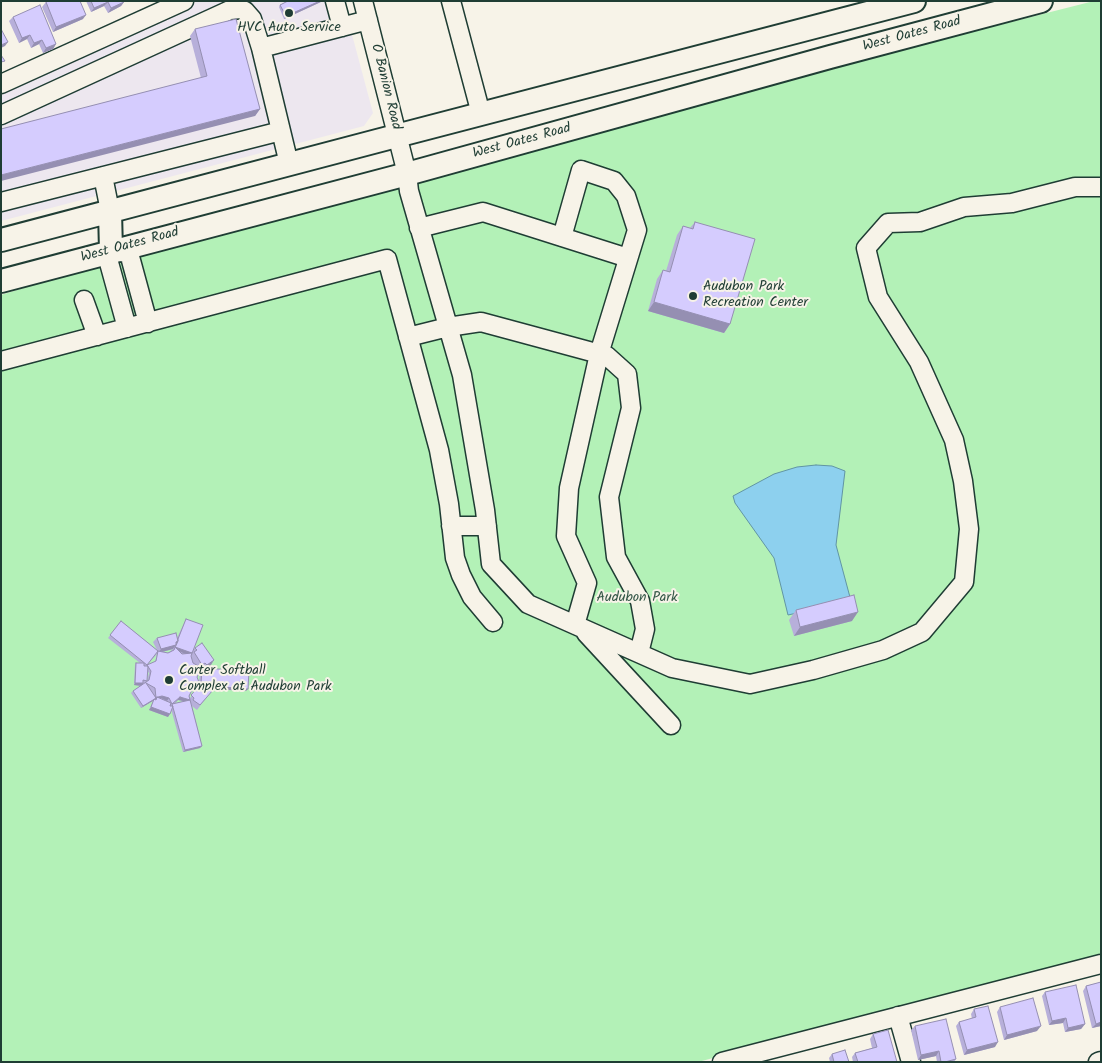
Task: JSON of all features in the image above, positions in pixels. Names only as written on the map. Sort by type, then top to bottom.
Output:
[{"type":"main road","points":[[1,240],[914,1]]},
{"type":"main road","points":[[1009,9],[1032,1]]},
{"type":"main road","name":"West Oates Road","points":[[1,281],[407,174],[1041,1]]},
{"type":"main road","points":[[110,211],[111,251]]},
{"type":"street","points":[[1,84],[184,1]]},
{"type":"street","points":[[335,1],[342,27]]},
{"type":"street","name":"O Banion Road","points":[[363,1],[407,174],[409,191],[462,375],[487,526],[491,564],[528,604],[672,668],[750,684],[813,670],[883,650],[922,632],[964,582],[969,529],[954,440],[920,362],[878,297],[866,248],[888,223],[920,222],[964,207],[1012,202],[1075,187],[1101,187]]},
{"type":"street","points":[[451,1],[481,114]]},
{"type":"street","points":[[1,115],[230,10],[245,11],[252,18],[261,48],[289,164]]},
{"type":"street","points":[[261,48],[368,20]]},
{"type":"street","points":[[1,202],[281,131]]},
{"type":"street","points":[[562,237],[581,170],[614,181],[626,196],[637,230],[599,354],[569,488],[566,536],[586,583],[578,626],[671,725]]},
{"type":"street","points":[[103,176],[110,211]]},
{"type":"street","points":[[419,228],[483,212],[628,258]]},
{"type":"street","points":[[126,328],[108,259],[111,251],[129,253],[148,323]]},
{"type":"street","points":[[1,361],[387,259],[439,450],[449,504],[455,558],[472,598],[493,622]]},
{"type":"street","points":[[84,300],[97,336]]},
{"type":"street","points":[[408,337],[448,327],[481,322],[607,356],[627,374],[631,408],[609,497],[616,557],[640,601],[645,629],[639,653]]},
{"type":"street","points":[[451,526],[487,526]]},
{"type":"street","points":[[722,1062],[1101,964]]},
{"type":"street","points":[[898,1016],[911,1062]]},
{"type":"shaded area","points":[[198,1],[343,1],[373,113],[364,126],[1,221],[1,91]]},
{"type":"green space","name":"Audubon Park","points":[[1094,1],[1101,1],[1101,955],[698,1062],[1,1062],[1,295],[145,250],[849,63]]},
{"type":"water","points":[[832,466],[845,471],[836,545],[851,601],[788,615],[774,558],[735,503],[733,496],[774,474],[797,467]]},
{"type":"building","points":[[80,1],[86,15],[56,27],[46,2]]},
{"type":"building","points":[[91,1],[124,2],[111,8],[108,2],[94,8]]},
{"type":"building","name":"HVC Auto Service","points":[[288,1],[320,1],[286,16],[280,5]]},
{"type":"building","points":[[40,5],[56,44],[46,48],[42,40],[34,43],[30,35],[22,38],[13,17]]},
{"type":"building","points":[[236,19],[260,109],[1,175],[1,129],[207,76],[195,29]]},
{"type":"building","points":[[1,29],[8,42],[1,45]]},
{"type":"building","name":"Audubon Park Recreation Center","points":[[695,222],[755,239],[730,324],[654,302],[663,270],[670,272],[683,226],[693,229]]},
{"type":"building","points":[[854,595],[858,612],[800,627],[796,610]]},
{"type":"building","points":[[186,619],[203,625],[191,656],[193,663],[202,668],[197,677],[200,685],[192,690],[189,696],[202,746],[185,750],[169,698],[158,697],[143,706],[133,691],[149,680],[151,671],[147,665],[156,661],[158,651],[168,653],[174,650],[175,647]],"holes":[[[175,647],[192,653],[182,654]],[[146,683],[155,688],[156,698]],[[180,697],[190,700],[172,704]]]},
{"type":"building","points":[[121,621],[158,651],[147,665],[110,635]]},
{"type":"building","points":[[176,633],[178,641],[176,645],[161,649],[157,638]]},
{"type":"building","points":[[202,643],[214,660],[207,665],[205,663],[202,665],[194,652],[197,650],[195,648]]},
{"type":"building","points":[[136,663],[144,663],[144,666],[148,666],[147,681],[143,680],[143,683],[135,683]]},
{"type":"building","points":[[202,668],[249,671],[248,689],[209,686],[206,684],[203,686],[201,684]]},
{"type":"building","points":[[201,684],[204,686],[206,684],[213,690],[200,705],[193,700],[194,698],[191,695]]},
{"type":"building","points":[[157,697],[171,703],[170,706],[173,706],[170,714],[151,707],[154,699],[156,700]]},
{"type":"building","points":[[1101,982],[1101,1022],[1096,1024],[1086,986]]},
{"type":"building","points":[[1076,985],[1085,1024],[1068,1028],[1066,1018],[1052,1021],[1045,992]]},
{"type":"building","points":[[1033,998],[1041,1026],[1007,1035],[1000,1007]]},
{"type":"building","points":[[988,1006],[998,1042],[967,1050],[959,1022],[976,1017],[974,1009]]},
{"type":"building","points":[[946,1019],[956,1059],[941,1062],[939,1051],[921,1055],[915,1026]]},
{"type":"building","points":[[888,1030],[897,1062],[858,1062],[855,1053],[877,1047],[873,1034]]},
{"type":"building","points":[[845,1050],[849,1062],[834,1062],[832,1054]]},
{"type":"place","name":"HVC Auto Service","points":[[289,13]]},
{"type":"place","name":"Audubon Park Recreation Center","points":[[693,296]]},
{"type":"place","name":"Carter Softball Complex at Audubon Park","points":[[169,680]]}]
